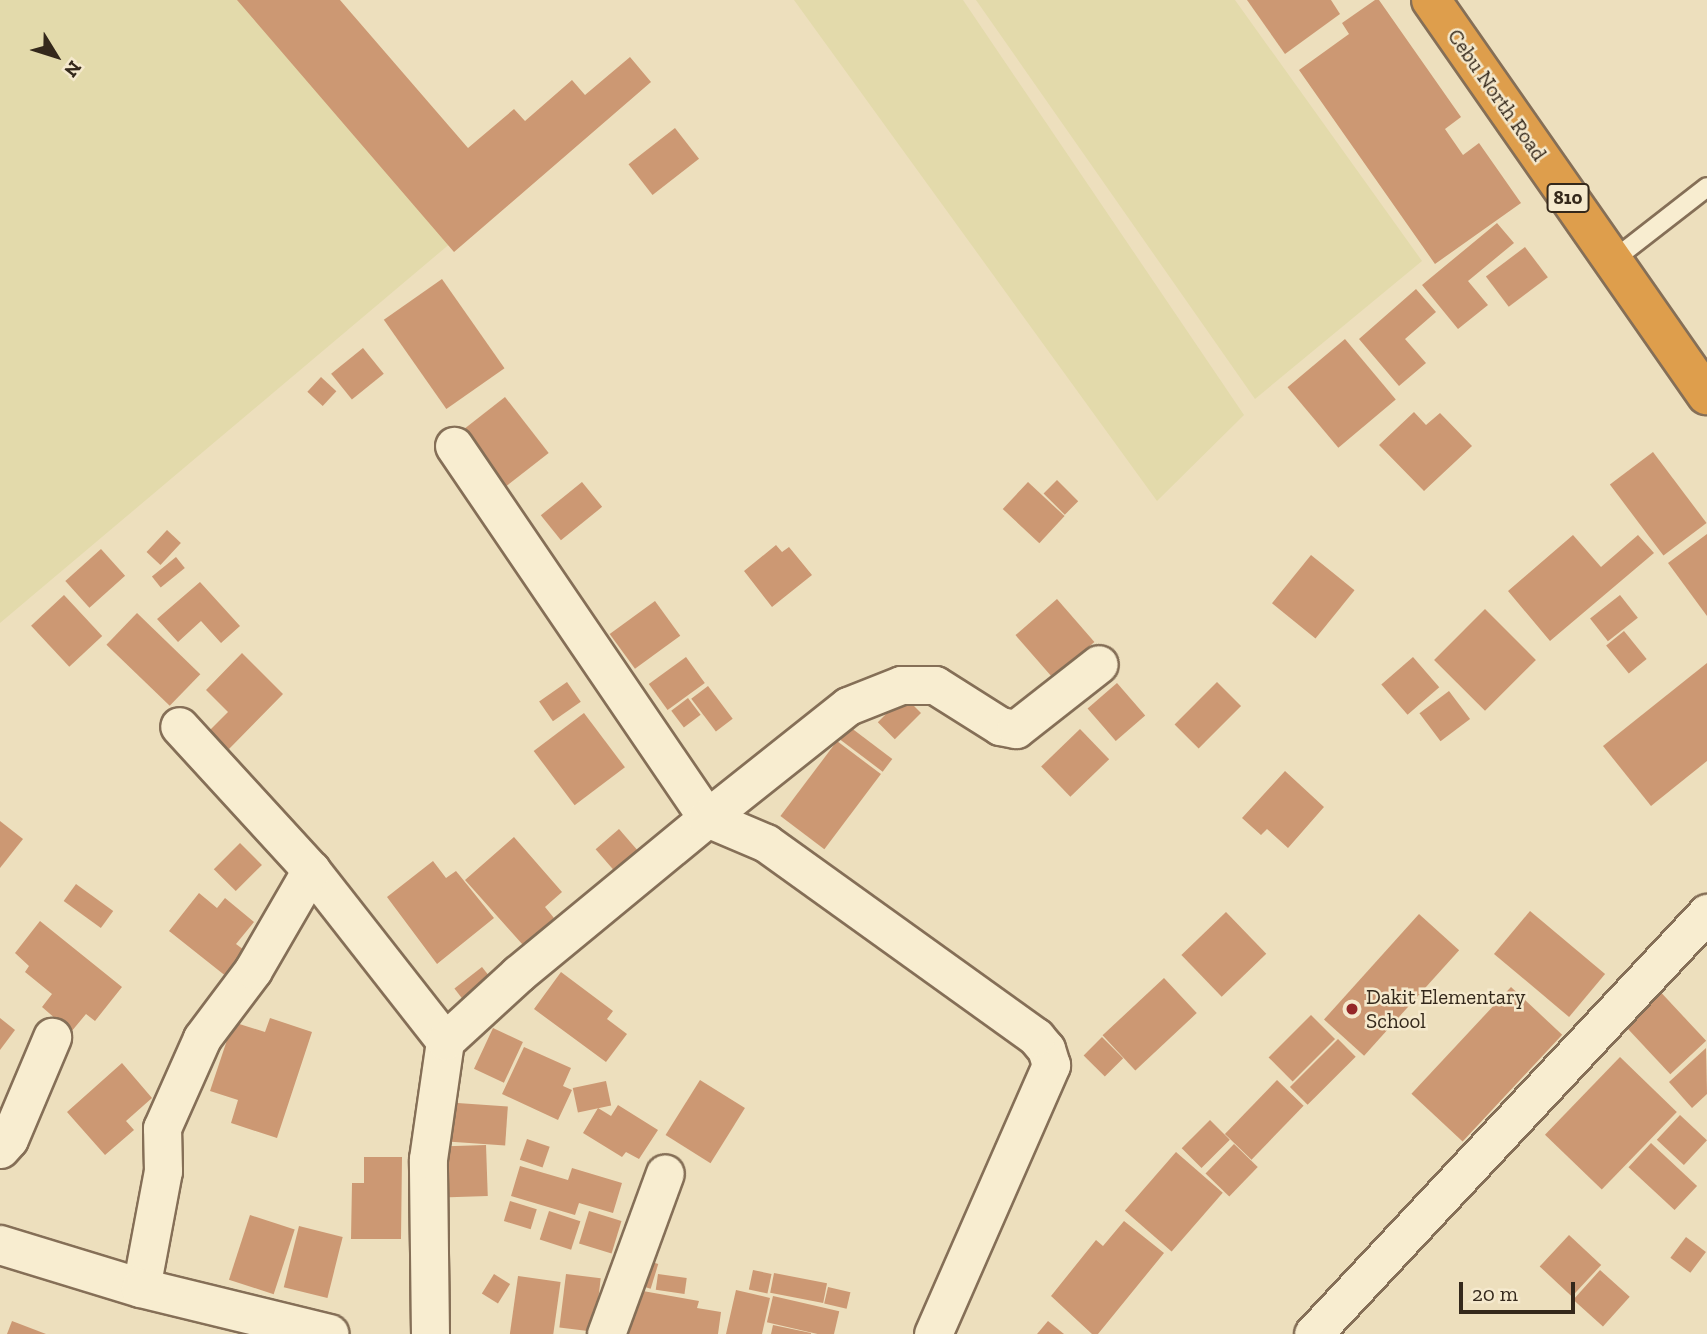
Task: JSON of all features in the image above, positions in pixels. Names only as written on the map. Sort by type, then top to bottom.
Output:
[{"type":"highway","name":"Cebu North Road","points":[[1431,0],[1707,395]]},
{"type":"main road","points":[[0,1245],[141,1288],[329,1334]]},
{"type":"street","points":[[454,446],[707,818],[766,843],[1036,1037],[1046,1049],[1051,1065],[933,1334]]},
{"type":"street","points":[[430,1334],[428,1159],[445,1041],[517,974],[707,818],[858,702],[901,685],[935,685],[1000,726],[1016,729],[1099,664]]},
{"type":"street","points":[[179,726],[311,870],[445,1041]]},
{"type":"street","points":[[141,1288],[163,1171],[162,1128],[202,1038],[253,970],[311,870]]},
{"type":"street","points":[[1313,1334],[1707,913]]},
{"type":"street","points":[[0,1149],[9,1139],[52,1037]]},
{"type":"street","points":[[606,1334],[665,1173]]},
{"type":"lane","points":[[1612,261],[1707,187]]},
{"type":"shaded area","points":[[0,0],[242,0],[452,242],[0,623]]},
{"type":"shaded area","points":[[794,0],[963,0],[1244,415],[1157,501]]},
{"type":"shaded area","points":[[976,0],[1235,0],[1422,261],[1255,399]]},
{"type":"building","points":[[237,0],[340,0],[468,148],[514,109],[525,121],[572,80],[585,95],[630,57],[651,82],[454,252]]},
{"type":"building","points":[[1247,0],[1331,0],[1340,14],[1285,54]]},
{"type":"building","points":[[1375,0],[1379,0],[1461,117],[1445,129],[1463,155],[1479,143],[1521,203],[1435,264],[1299,70],[1349,34],[1342,23]]},
{"type":"building","points":[[675,128],[699,159],[653,195],[629,164]]},
{"type":"building","points":[[1497,223],[1514,243],[1468,281],[1488,305],[1458,329],[1422,285]]},
{"type":"building","points":[[1525,247],[1548,277],[1509,307],[1486,276]]},
{"type":"building","points":[[442,279],[505,368],[446,409],[384,320]]},
{"type":"building","points":[[1416,289],[1436,312],[1405,339],[1426,363],[1399,386],[1359,339]]},
{"type":"building","points":[[1345,339],[1396,400],[1338,448],[1288,387]]},
{"type":"building","points":[[363,348],[384,374],[352,399],[331,374]]},
{"type":"building","points":[[321,377],[336,391],[323,406],[307,392]]},
{"type":"building","points":[[505,397],[549,453],[501,490],[458,434]]},
{"type":"building","points":[[1414,412],[1426,425],[1440,413],[1472,446],[1424,491],[1379,445]]},
{"type":"building","points":[[1653,452],[1707,523],[1663,556],[1610,484]]},
{"type":"building","points":[[1057,480],[1078,501],[1065,515],[1044,493]]},
{"type":"building","points":[[582,482],[602,507],[561,540],[541,515]]},
{"type":"building","points":[[1028,482],[1065,516],[1039,543],[1003,509]]},
{"type":"building","points":[[167,530],[181,543],[160,565],[147,552]]},
{"type":"building","points":[[1707,534],[1707,616],[1668,563]]},
{"type":"building","points":[[1573,535],[1601,567],[1638,535],[1654,553],[1550,641],[1508,591]]},
{"type":"building","points":[[776,545],[782,552],[789,547],[812,575],[772,607],[744,571]]},
{"type":"building","points":[[101,549],[125,576],[89,608],[65,581]]},
{"type":"building","points":[[1311,555],[1355,590],[1316,638],[1272,603]]},
{"type":"building","points":[[176,557],[185,568],[161,587],[152,577]]},
{"type":"building","points":[[200,582],[240,626],[221,643],[201,621],[178,642],[157,619]]},
{"type":"building","points":[[64,595],[102,636],[69,667],[31,626]]},
{"type":"building","points":[[1620,595],[1638,618],[1608,641],[1590,618]]},
{"type":"building","points":[[1057,599],[1094,642],[1053,678],[1015,635]]},
{"type":"building","points":[[655,601],[680,636],[635,669],[610,634]]},
{"type":"building","points":[[1485,609],[1536,660],[1485,711],[1434,660]]},
{"type":"building","points":[[137,613],[200,674],[170,706],[106,645]]},
{"type":"building","points":[[1624,631],[1647,659],[1629,673],[1606,645]]},
{"type":"building","points":[[242,653],[283,694],[229,749],[209,731],[228,712],[206,690]]},
{"type":"building","points":[[686,657],[705,683],[668,710],[649,684]]},
{"type":"building","points":[[1413,657],[1439,687],[1408,715],[1381,685]]},
{"type":"building","points":[[1707,663],[1707,761],[1651,806],[1603,746]]},
{"type":"building","points":[[567,682],[581,702],[553,721],[539,702]]},
{"type":"building","points":[[1217,682],[1241,706],[1199,748],[1175,724]]},
{"type":"building","points":[[1117,683],[1145,715],[1116,741],[1088,709]]},
{"type":"building","points":[[708,686],[733,719],[716,731],[691,699]]},
{"type":"building","points":[[1449,691],[1470,719],[1441,741],[1419,713]]},
{"type":"building","points":[[904,696],[921,713],[895,739],[878,722]]},
{"type":"building","points":[[688,698],[701,715],[684,727],[671,711]]},
{"type":"building","points":[[584,713],[625,767],[575,805],[534,751]]},
{"type":"building","points":[[850,727],[892,759],[883,772],[840,740]]},
{"type":"building","points":[[1080,729],[1109,759],[1070,797],[1041,767]]},
{"type":"building","points":[[837,741],[881,774],[824,849],[780,816]]},
{"type":"building","points":[[1285,771],[1324,807],[1288,848],[1267,829],[1261,835],[1242,818]]},
{"type":"building","points":[[0,821],[23,839],[0,868]]},
{"type":"building","points":[[619,829],[644,858],[621,878],[596,849]]},
{"type":"building","points":[[514,837],[562,892],[545,907],[554,918],[523,945],[465,880]]},
{"type":"building","points":[[240,843],[262,865],[236,891],[214,869]]},
{"type":"building","points":[[433,861],[446,878],[456,871],[494,918],[437,964],[387,897]]},
{"type":"building","points":[[76,884],[113,911],[101,928],[64,901]]},
{"type":"building","points":[[199,893],[217,908],[225,898],[254,922],[236,944],[252,956],[232,981],[169,931]]},
{"type":"building","points":[[1530,911],[1605,974],[1569,1017],[1494,954]]},
{"type":"building","points":[[1226,912],[1266,954],[1222,997],[1181,955]]},
{"type":"building","points":[[1419,914],[1459,950],[1364,1056],[1324,1020]]},
{"type":"building","points":[[40,921],[122,987],[95,1021],[86,1014],[71,1032],[42,1007],[52,994],[25,972],[29,966],[15,953]]},
{"type":"building","points":[[482,967],[492,980],[464,1001],[454,989]]},
{"type":"building","points":[[561,972],[613,1011],[607,1019],[627,1034],[606,1062],[534,1009]]},
{"type":"building","points":[[1164,978],[1197,1013],[1135,1070],[1103,1035]]},
{"type":"building","points":[[1655,986],[1706,1041],[1670,1074],[1619,1019]]},
{"type":"building","points":[[1511,987],[1562,1035],[1463,1142],[1411,1094]]},
{"type":"building","points":[[1311,1015],[1335,1039],[1293,1081],[1269,1057]]},
{"type":"building","points":[[0,1018],[15,1030],[0,1050]]},
{"type":"building","points":[[270,1018],[312,1032],[277,1138],[231,1123],[238,1100],[210,1091],[233,1022],[265,1032]]},
{"type":"building","points":[[493,1028],[523,1042],[504,1083],[474,1069]]},
{"type":"building","points":[[1102,1037],[1123,1058],[1105,1077],[1084,1055]]},
{"type":"building","points":[[1338,1039],[1356,1057],[1308,1105],[1290,1087]]},
{"type":"building","points":[[524,1047],[571,1068],[563,1086],[572,1090],[558,1120],[502,1094]]},
{"type":"building","points":[[1706,1048],[1707,1094],[1692,1108],[1669,1082]]},
{"type":"building","points":[[1620,1057],[1677,1112],[1602,1190],[1545,1135]]},
{"type":"building","points":[[122,1063],[152,1098],[126,1121],[134,1130],[105,1155],[67,1112]]},
{"type":"building","points":[[700,1080],[745,1108],[711,1163],[666,1135]]},
{"type":"building","points":[[1277,1080],[1304,1106],[1252,1160],[1225,1134]]},
{"type":"building","points":[[606,1081],[611,1105],[578,1113],[573,1088]]},
{"type":"building","points":[[443,1102],[508,1107],[505,1145],[440,1141]]},
{"type":"building","points":[[618,1105],[658,1130],[639,1159],[626,1152],[622,1157],[583,1133],[598,1108],[611,1116]]},
{"type":"building","points":[[1680,1115],[1707,1140],[1684,1165],[1657,1140]]},
{"type":"building","points":[[1210,1120],[1230,1140],[1202,1168],[1182,1148]]},
{"type":"building","points":[[527,1139],[550,1147],[543,1168],[520,1160]]},
{"type":"building","points":[[1651,1143],[1697,1186],[1675,1210],[1628,1167]]},
{"type":"building","points":[[1234,1144],[1258,1167],[1229,1196],[1206,1173]]},
{"type":"building","points":[[486,1145],[488,1196],[442,1198],[440,1147]]},
{"type":"building","points":[[1176,1152],[1223,1193],[1172,1252],[1125,1211]]},
{"type":"building","points":[[364,1157],[402,1157],[401,1239],[351,1239],[352,1183],[364,1183]]},
{"type":"building","points":[[520,1166],[568,1180],[572,1168],[622,1183],[613,1213],[579,1203],[575,1215],[511,1196]]},
{"type":"building","points":[[510,1201],[537,1209],[531,1229],[504,1221]]},
{"type":"building","points":[[549,1211],[580,1221],[571,1250],[540,1240]]},
{"type":"building","points":[[589,1211],[622,1221],[612,1253],[579,1244]]},
{"type":"building","points":[[250,1215],[295,1230],[274,1294],[229,1280]]},
{"type":"building","points":[[1124,1221],[1164,1253],[1098,1334],[1092,1334],[1051,1296],[1096,1240],[1103,1246]]},
{"type":"building","points":[[299,1226],[343,1237],[327,1298],[284,1287]]},
{"type":"building","points":[[1569,1235],[1601,1265],[1572,1296],[1540,1266]]},
{"type":"building","points":[[1686,1237],[1706,1252],[1690,1273],[1670,1258]]},
{"type":"building","points":[[642,1259],[658,1264],[651,1289],[634,1284]]},
{"type":"building","points":[[753,1270],[772,1274],[767,1294],[749,1290]]},
{"type":"building","points":[[1600,1270],[1630,1297],[1603,1326],[1573,1300]]},
{"type":"building","points":[[774,1273],[827,1283],[823,1303],[770,1293]]},
{"type":"building","points":[[494,1274],[510,1284],[498,1304],[482,1294]]},
{"type":"building","points":[[566,1274],[601,1278],[594,1332],[559,1328]]},
{"type":"building","points":[[658,1274],[687,1278],[684,1294],[656,1290]]},
{"type":"building","points":[[518,1276],[561,1282],[553,1334],[510,1334]]},
{"type":"building","points":[[828,1287],[850,1292],[847,1309],[824,1304]]},
{"type":"building","points":[[626,1288],[699,1301],[697,1308],[721,1312],[718,1334],[618,1334]]},
{"type":"building","points":[[736,1290],[770,1298],[762,1334],[726,1334]]},
{"type":"building","points":[[773,1296],[839,1311],[834,1334],[818,1334],[767,1322]]},
{"type":"building","points":[[12,1321],[46,1334],[7,1334]]},
{"type":"building","points":[[1048,1321],[1064,1334],[1037,1334]]},
{"type":"building","points":[[773,1325],[811,1333],[811,1334],[771,1334]]},
{"type":"place","name":"Dakit Elementary School","points":[[1352,1009]]}]
